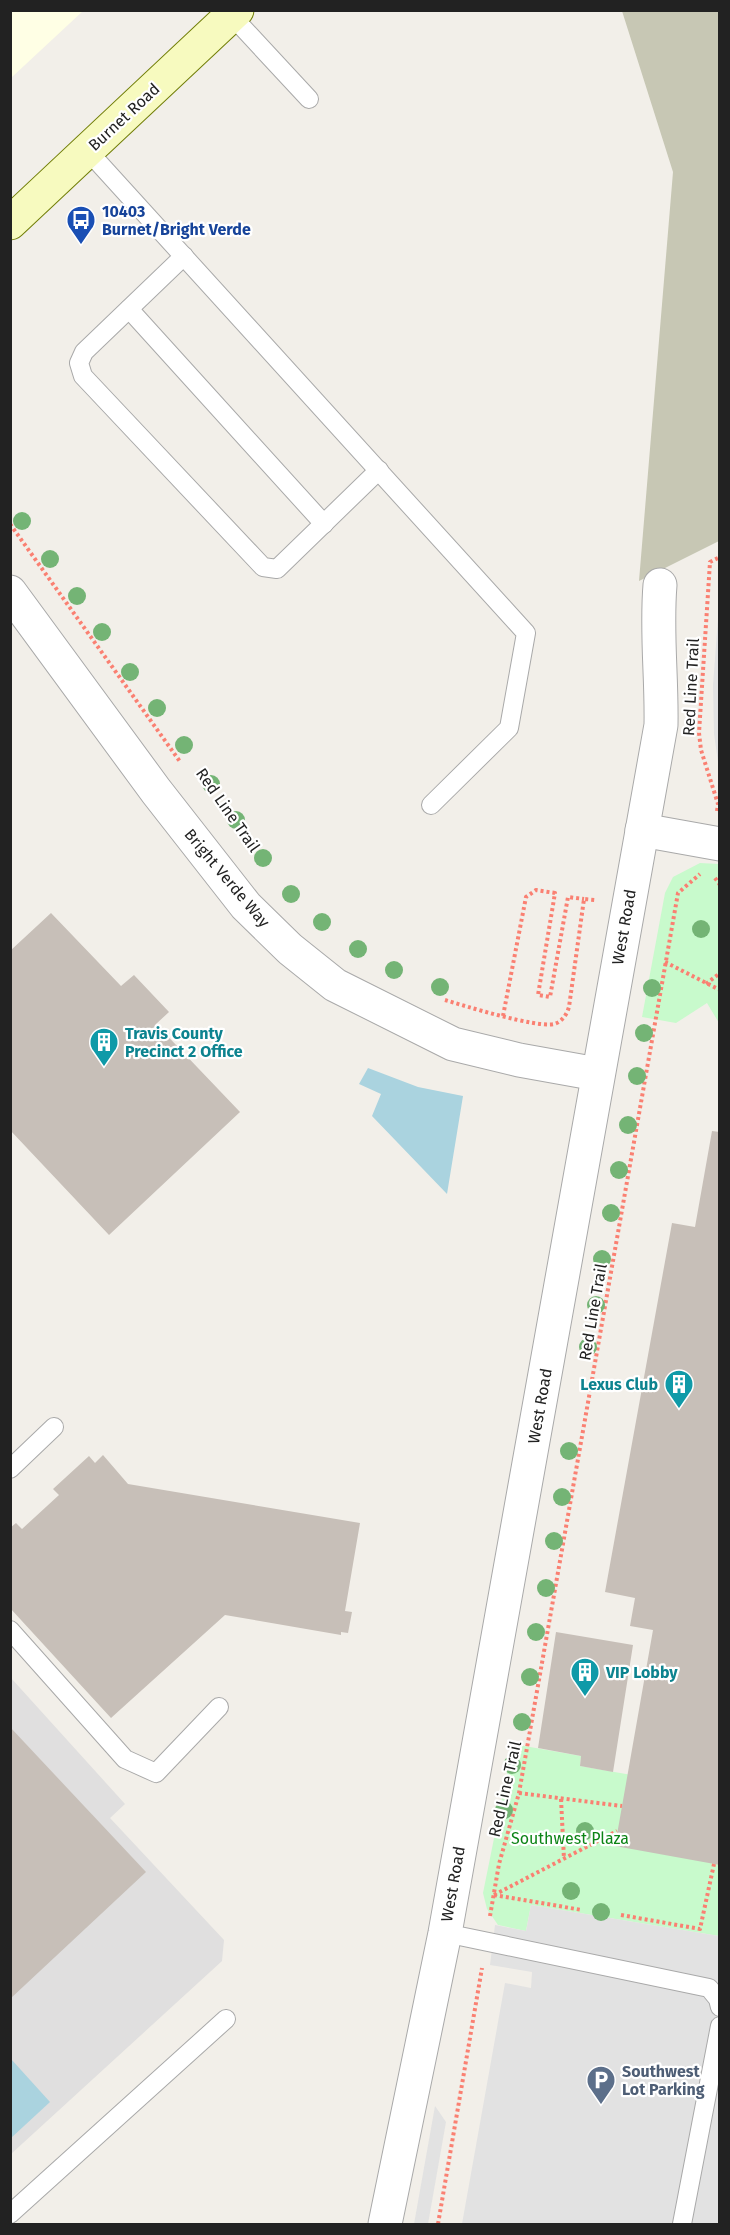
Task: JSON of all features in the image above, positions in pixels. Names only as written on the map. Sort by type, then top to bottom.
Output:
[{"type":"main road","name":"Burnet Road","points":[[10,223],[234,13]]},
{"type":"street","name":"West Road","points":[[386,2224],[445,1933],[661,725],[662,692],[656,624],[660,585]]},
{"type":"street","name":"Bright Verde Way","points":[[10,592],[156,791],[246,906],[290,950],[335,985],[453,1044],[519,1060],[597,1074]]},
{"type":"street","points":[[642,830],[715,844]]},
{"type":"lane","points":[[234,13],[309,99]]},
{"type":"lane","points":[[87,151],[526,633],[509,728],[431,805]]},
{"type":"lane","points":[[184,256],[84,352],[79,363],[83,376],[263,567],[277,569],[379,470]]},
{"type":"lane","points":[[129,309],[324,524]]},
{"type":"lane","points":[[10,1469],[54,1427]]},
{"type":"lane","points":[[10,1630],[125,1759],[156,1773],[219,1707]]},
{"type":"lane","points":[[445,1933],[709,1988],[718,1999],[720,2007]]},
{"type":"lane","points":[[10,2214],[226,2019]]},
{"type":"lane","points":[[682,2224],[720,2026]]},
{"type":"path","name":"Red Line Trail","points":[[10,524],[185,769]]},
{"type":"path","name":"Red Line Trail","points":[[490,1915],[519,1793],[678,893],[715,844],[718,804],[701,750],[699,733],[710,562],[720,557]]},
{"type":"path","points":[[503,1016],[526,897],[536,890],[555,894],[538,995],[550,997],[568,897],[596,900]]},
{"type":"path","points":[[440,999],[503,1016],[553,1024],[567,1014],[584,898]]},
{"type":"path","points":[[665,962],[720,990]]},
{"type":"path","points":[[706,984],[720,973]]},
{"type":"path","points":[[519,1793],[622,1806]]},
{"type":"path","points":[[561,1798],[564,1859]]},
{"type":"path","points":[[494,1895],[617,1831]]},
{"type":"path","points":[[621,1915],[700,1929],[714,1864]]},
{"type":"path","points":[[494,1895],[582,1910]]},
{"type":"path","points":[[438,2224],[481,1975]]},
{"type":"shaded area","points":[[11,10],[83,10],[83,11],[11,78]]},
{"type":"shaded area","points":[[622,11],[720,11],[719,541],[639,581],[673,172]]},
{"type":"shaded area","points":[[719,605],[720,769],[714,734],[713,685]]},
{"type":"shaded area","points":[[11,1678],[125,1804],[110,1818],[224,1940],[222,1961],[11,2154]]},
{"type":"shaded area","name":"Southwest Lot Parking","points":[[531,1905],[719,1936],[719,2224],[462,2224],[505,1983],[531,1988],[532,1972],[490,1965],[495,1925],[526,1931]]},
{"type":"shaded area","points":[[435,2106],[446,2122],[428,2224],[414,2224]]},
{"type":"green space","points":[[700,863],[719,864],[719,1023],[707,1003],[676,1023],[642,1017],[665,893],[673,877]]},
{"type":"green space","name":"Southwest Plaza","points":[[513,1744],[581,1756],[580,1766],[649,1778],[719,1851],[719,1936],[531,1905],[526,1931],[498,1925],[487,1909],[483,1893]]},
{"type":"water","points":[[368,1068],[418,1087],[463,1096],[447,1194],[372,1116],[381,1094],[359,1084]]},
{"type":"water","points":[[11,2059],[50,2102],[11,2138]]},
{"type":"building","name":"Travis County Precinct 2 Office","points":[[51,913],[121,986],[134,975],[169,1012],[156,1024],[240,1112],[109,1235],[10,1130],[10,951]]},
{"type":"building","name":"Lexus Club","points":[[712,1131],[720,1132],[720,1865],[615,1846],[653,1630],[630,1626],[635,1598],[605,1592],[672,1223],[695,1227]]},
{"type":"building","points":[[103,1455],[128,1484],[360,1523],[345,1611],[352,1612],[348,1633],[341,1632],[341,1635],[225,1615],[111,1718],[10,1608],[10,1528],[16,1523],[22,1529],[59,1495],[53,1489],[89,1456],[95,1463]]},
{"type":"building","name":"VIP Lobby","points":[[556,1632],[633,1645],[613,1772],[580,1766],[581,1756],[538,1748]]},
{"type":"building","points":[[10,1727],[146,1872],[10,1999]]},
{"type":"place","name":"10403 Burnet/Bright Verde","points":[[81,246]]},
{"type":"place","name":"Travis County Precinct 2 Office","points":[[104,1068]]},
{"type":"place","name":"Lexus Club","points":[[679,1410]]},
{"type":"place","name":"VIP Lobby","points":[[585,1698]]},
{"type":"place","name":"Southwest Lot Parking","points":[[601,2106]]}]
